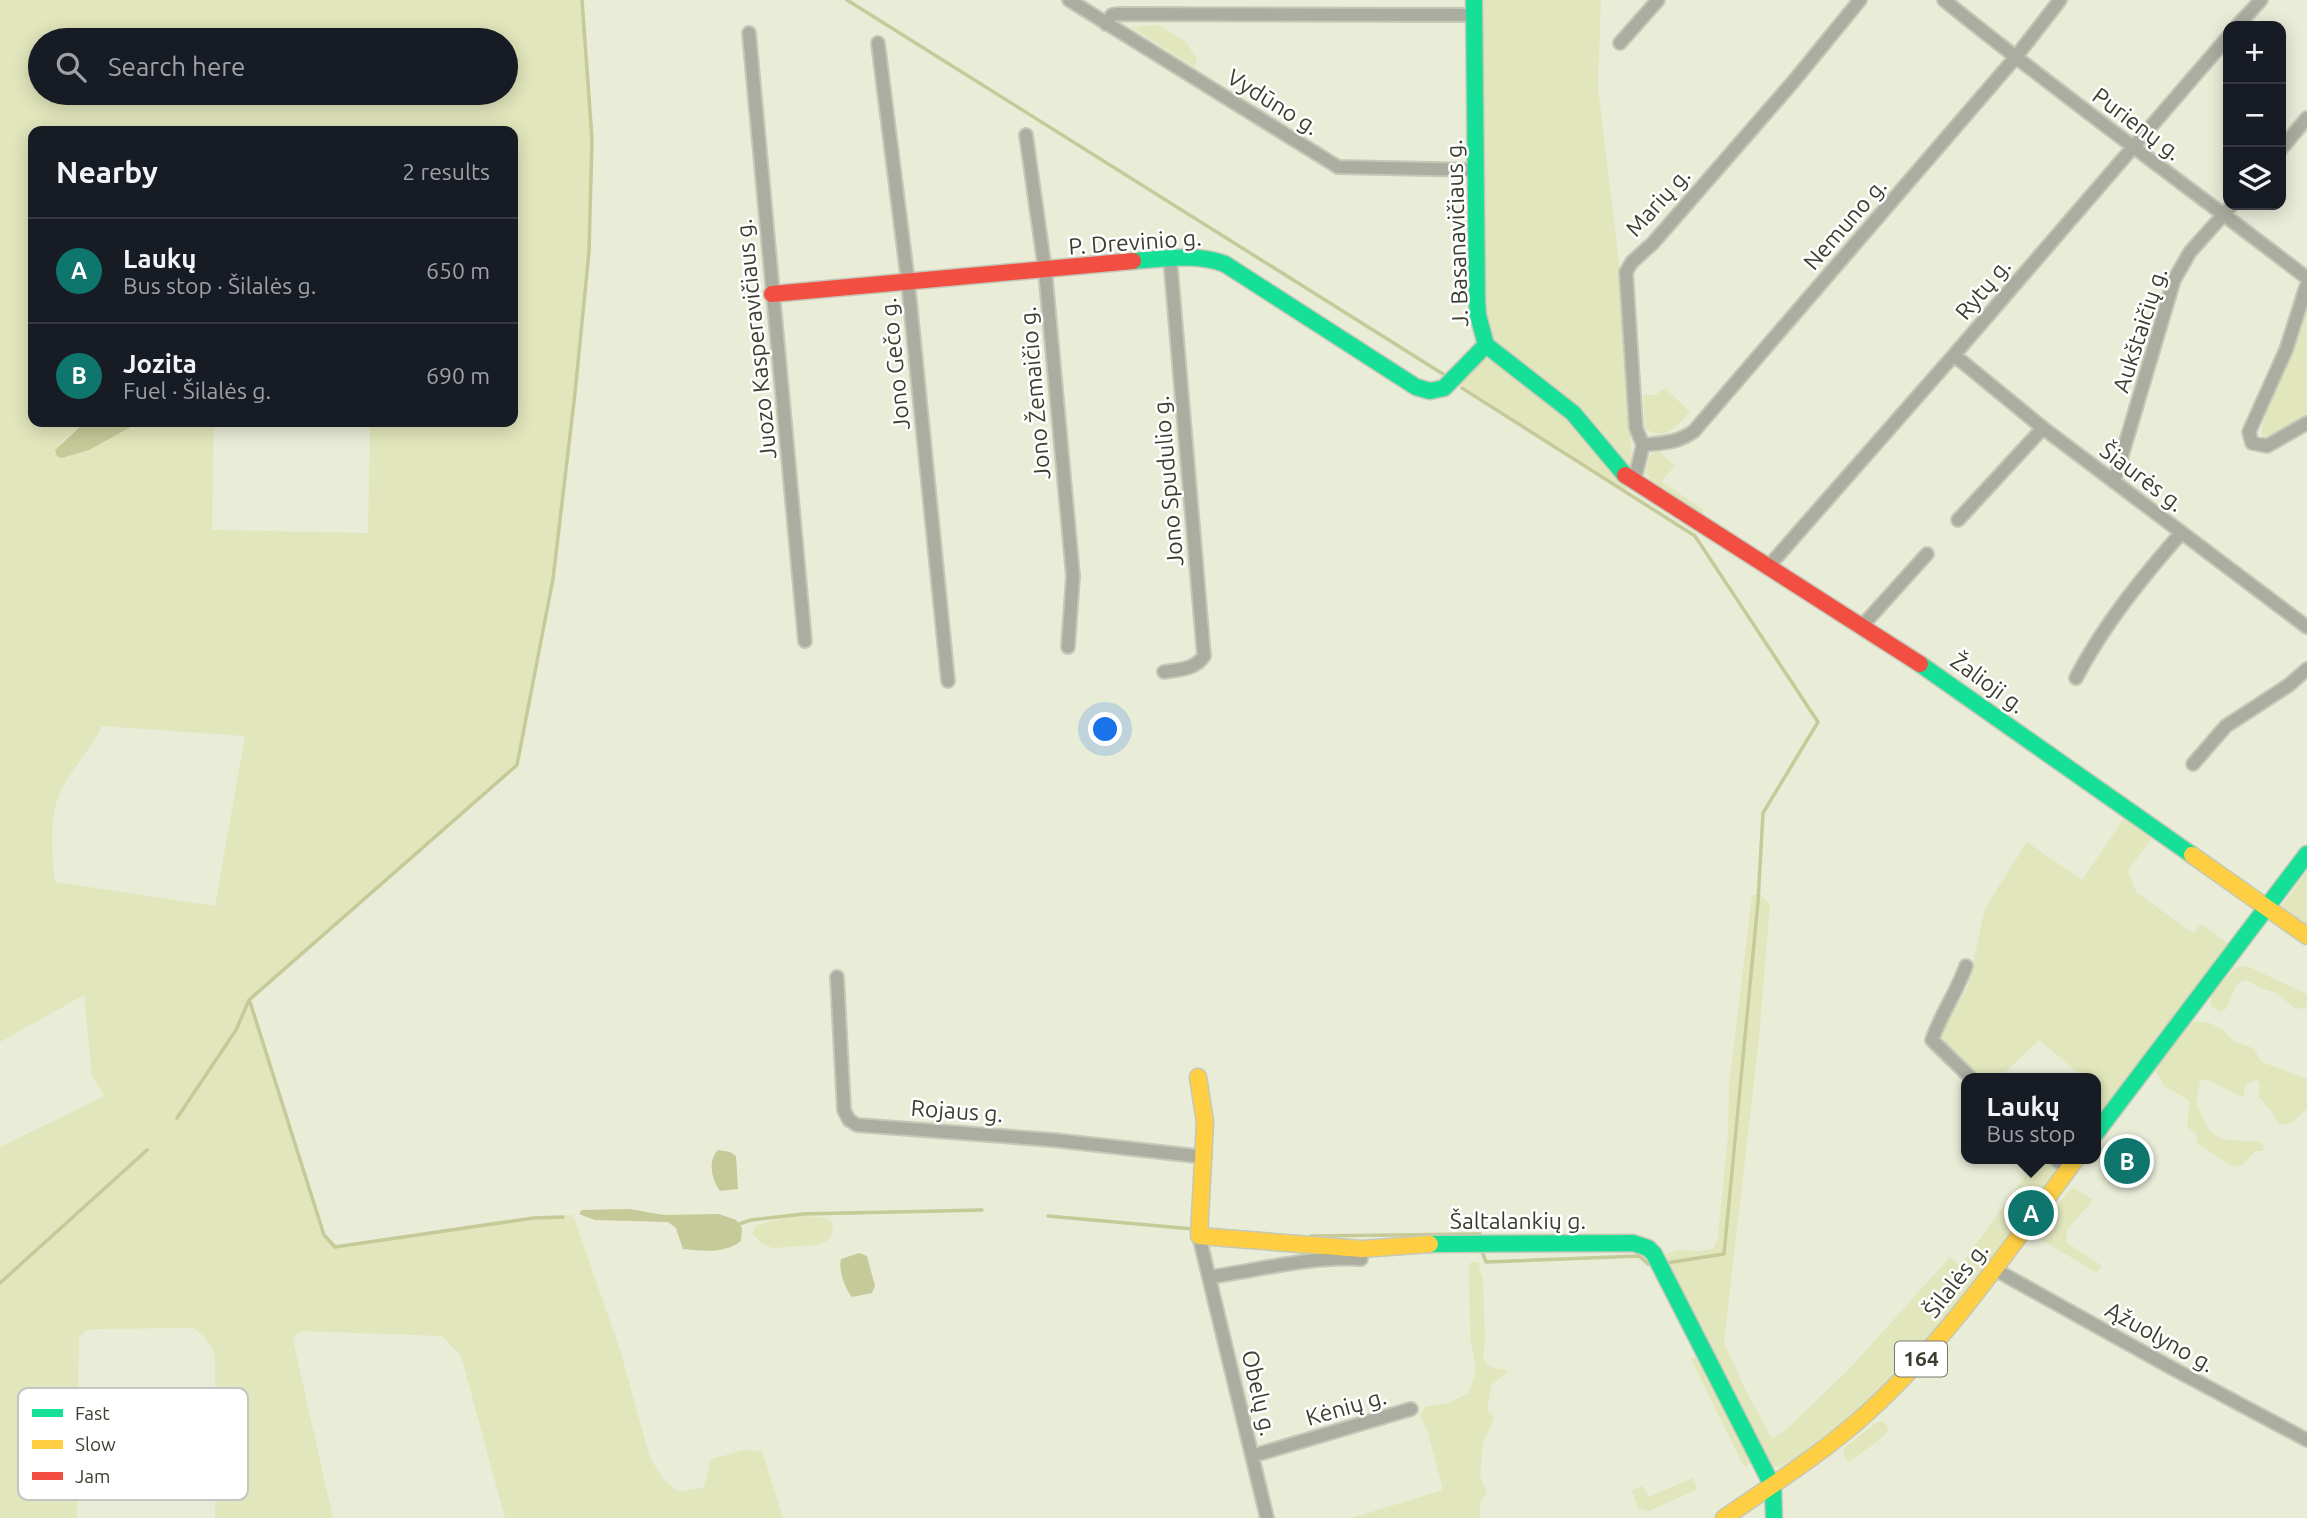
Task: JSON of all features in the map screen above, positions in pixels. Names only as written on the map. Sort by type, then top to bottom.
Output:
[{"type":"street","name":"Vydūno g.","points":[[1069,0],[1338,167],[1477,170]]},
{"type":"street","points":[[1620,43],[1658,0]]},
{"type":"street","name":"Marių g.","points":[[1634,482],[1643,445],[1636,428],[1626,272],[1860,0]]},
{"type":"street","name":"Purienų g.","points":[[1944,0],[2132,147],[2223,206]]},
{"type":"street","name":"Nemuno g.","points":[[1643,445],[1683,439],[1694,431],[2015,58],[2060,0]]},
{"type":"street","points":[[2242,21],[2261,0]]},
{"type":"street","points":[[1106,24],[1112,15],[1117,14],[1474,7]]},
{"type":"street","name":"J. Basanavičiaus g.","points":[[1474,7],[1478,315],[1486,345],[1573,414],[1611,463],[1634,482]]},
{"type":"street","name":"Juozo Kasperavičiaus g.","points":[[749,33],[772,294],[799,548],[805,641]]},
{"type":"street","name":"Jono Gečo g.","points":[[878,43],[908,282],[948,681]]},
{"type":"street","name":"Rytų g.","points":[[1768,567],[2223,43]]},
{"type":"street","points":[[2283,147],[2307,118]]},
{"type":"street","name":"Jono Žemaičio g.","points":[[1026,135],[1045,270],[1073,576],[1068,647]]},
{"type":"street","name":"Aukštaičių g.","points":[[2114,482],[2174,280],[2190,252],[2227,210]]},
{"type":"street","name":"Purienų g.","points":[[2229,210],[2307,278]]},
{"type":"street","name":"P. Drevinio g.","points":[[772,294],[1201,257],[1225,264],[1416,387],[1425,390],[1436,392],[1444,388],[1486,345]]},
{"type":"street","name":"Jono Spudulio g.","points":[[1164,672],[1189,668],[1198,664],[1204,656],[1170,258]]},
{"type":"street","points":[[2307,284],[2286,351],[2249,432],[2250,438],[2252,443],[2267,446],[2307,424]]},
{"type":"street","name":"Šiaurės g.","points":[[1954,355],[2043,428],[2307,627]]},
{"type":"street","points":[[1958,520],[2043,428]]},
{"type":"street","name":"Žalioji g.","points":[[1634,482],[1940,676],[2307,936]]},
{"type":"street","points":[[2076,678],[2113,618],[2182,533]]},
{"type":"street","points":[[1863,626],[1927,554]]},
{"type":"street","points":[[2193,764],[2226,726],[2289,685],[2307,669]]},
{"type":"street","points":[[2101,1126],[2307,854]]},
{"type":"street","points":[[1966,966],[1960,984],[1936,1026],[1932,1040],[1966,1073]]},
{"type":"street","name":"Rojaus g.","points":[[837,978],[845,1110],[849,1120],[857,1125],[1053,1140],[1205,1157]]},
{"type":"street","points":[[1198,1077],[1205,1122],[1199,1236]]},
{"type":"street","name":"Šilalės g.","points":[[1724,1518],[1773,1486],[1865,1415],[1896,1385],[1951,1325],[2072,1164]]},
{"type":"street","name":"Šaltalankių g.","points":[[1199,1236],[1362,1249],[1437,1244],[1633,1243],[1648,1248],[1654,1254],[1773,1486]]},
{"type":"street","name":"Obelų g.","points":[[1199,1236],[1267,1518]]},
{"type":"street","points":[[1210,1277],[1309,1262],[1361,1259],[1362,1249]]},
{"type":"street","name":"Ąžuolyno g.","points":[[1994,1269],[2307,1440]]},
{"type":"street","name":"Kėnių g.","points":[[1252,1456],[1411,1409]]},
{"type":"street","points":[[1773,1486],[1774,1518]]},
{"type":"shaded area","points":[[0,0],[582,0],[592,139],[589,252],[553,579],[517,765],[249,1001],[324,1235],[335,1247],[533,1218],[573,1215],[621,1353],[650,1458],[664,1480],[679,1492],[704,1487],[711,1459],[745,1450],[762,1451],[783,1518],[505,1518],[461,1356],[442,1336],[304,1331],[297,1334],[293,1340],[333,1518],[215,1518],[215,1500],[248,1500],[248,1388],[215,1388],[215,1357],[212,1348],[193,1328],[85,1331],[79,1337],[78,1388],[18,1388],[18,1500],[77,1500],[77,1518],[0,1518],[0,1147],[104,1096],[92,1076],[84,995],[0,1042]],"holes":[[[102,726],[245,736],[215,906],[55,882],[52,830],[57,801],[66,781]]]},
{"type":"shaded area","points":[[1484,0],[1601,0],[1598,87],[1620,271],[1632,461],[1631,467],[1627,469],[1496,344],[1487,329],[1484,317]]},
{"type":"shaded area","points":[[1159,25],[1185,41],[1197,59],[1194,67],[1131,27]]},
{"type":"shaded area","points":[[2307,302],[2307,419],[2266,439],[2262,437],[2265,417],[2294,344]]},
{"type":"shaded area","points":[[1496,359],[1576,426],[1627,484],[1626,490],[1460,384],[1480,360]]},
{"type":"shaded area","points":[[1665,388],[1690,412],[1670,431],[1659,434],[1645,428],[1643,395],[1655,395]]},
{"type":"shaded area","points":[[80,427],[131,427],[89,450],[62,458],[57,456],[55,450]]},
{"type":"shaded area","points":[[1660,452],[1675,466],[1661,481],[1704,510],[1702,514],[1646,474],[1648,460],[1653,453]]},
{"type":"shaded area","points":[[2129,811],[2157,831],[2128,870],[2136,892],[2193,933],[2201,924],[2230,945],[2101,1113],[2101,1073],[2079,1073],[2039,1040],[2004,1073],[1961,1073],[1961,1079],[1930,1050],[1968,987],[1985,908],[2027,842],[2082,880]]},
{"type":"shaded area","points":[[2307,871],[2307,926],[2282,906]]},
{"type":"shaded area","points":[[1752,895],[1760,895],[1770,904],[1759,1038],[1724,1342],[1772,1439],[1790,1426],[1851,1367],[1950,1257],[1960,1266],[2034,1164],[2062,1164],[1983,1271],[1893,1376],[1859,1408],[1802,1453],[1779,1467],[1773,1466],[1764,1457],[1659,1257],[1677,1250],[1701,1251],[1714,1248],[1718,1236],[1728,1136],[1729,1085]]},
{"type":"shaded area","points":[[2247,966],[2307,994],[2307,1009],[2295,1008],[2275,992],[2246,980],[2237,984],[2226,1009],[2221,1012],[2211,1006],[2211,995],[2223,981],[2235,968]]},
{"type":"shaded area","points":[[2192,1021],[2210,1023],[2222,1029],[2235,1042],[2253,1048],[2262,1062],[2307,1079],[2307,1109],[2287,1124],[2278,1123],[2258,1096],[2260,1084],[2257,1080],[2246,1084],[2243,1097],[2206,1079],[2200,1081],[2196,1103],[2206,1125],[2213,1133],[2225,1139],[2260,1142],[2264,1146],[2263,1151],[2255,1151],[2243,1165],[2231,1166],[2197,1143],[2196,1134],[2187,1127],[2190,1101],[2164,1086],[2155,1070]]},
{"type":"shaded area","points":[[718,1150],[736,1156],[738,1189],[720,1191],[717,1187],[712,1165]]},
{"type":"shaded area","points":[[2072,1187],[2093,1200],[2067,1230],[2066,1242],[2102,1266],[2096,1272],[2033,1235]]},
{"type":"shaded area","points":[[629,1209],[664,1215],[719,1214],[736,1220],[742,1228],[741,1241],[720,1250],[683,1249],[676,1228],[668,1222],[595,1220],[579,1214],[582,1210]]},
{"type":"shaded area","points":[[796,1215],[826,1218],[832,1223],[833,1234],[827,1241],[817,1245],[773,1248],[762,1244],[752,1233],[757,1225]]},
{"type":"shaded area","points":[[859,1253],[867,1256],[875,1286],[872,1293],[852,1297],[843,1279],[840,1263],[841,1259]]},
{"type":"shaded area","points":[[1471,1262],[1478,1262],[1483,1279],[1483,1358],[1490,1367],[1505,1370],[1507,1373],[1491,1385],[1487,1410],[1494,1417],[1483,1441],[1480,1476],[1487,1493],[1480,1502],[1480,1518],[1351,1518],[1443,1490],[1428,1433],[1420,1415],[1425,1407],[1448,1403],[1469,1393],[1476,1371],[1470,1336]]},
{"type":"shaded area","points":[[1699,1355],[1752,1463],[1744,1467],[1691,1359]]},
{"type":"shaded area","points":[[1877,1422],[1885,1422],[1889,1430],[1850,1461],[1845,1459],[1843,1449]]},
{"type":"shaded area","points":[[1693,1478],[1698,1489],[1649,1511],[1638,1508],[1632,1490],[1643,1486],[1648,1497]]},
{"type":"waterway","points":[[177,1118],[236,1030],[249,1000],[517,765],[553,579],[589,252],[592,139],[582,0]]},
{"type":"waterway","points":[[847,0],[1443,374]]},
{"type":"waterway","points":[[1462,388],[1695,536],[1818,722],[1763,813],[1758,902],[1724,1254],[1666,1263]]},
{"type":"waterway","points":[[250,1002],[324,1235],[335,1247],[533,1218],[563,1217]]},
{"type":"waterway","points":[[0,1283],[147,1150]]},
{"type":"waterway","points":[[739,1224],[803,1214],[982,1210]]},
{"type":"waterway","points":[[1048,1216],[1193,1229]]},
{"type":"waterway","points":[[1311,1236],[1480,1234]]},
{"type":"waterway","points":[[1483,1254],[1486,1262],[1639,1256],[1648,1264]]},
{"type":"traffic: fast","points":[[1474,0],[1477,301],[1486,345],[1573,413],[1625,475]]},
{"type":"traffic: fast","points":[[1133,261],[1191,258],[1225,264],[1416,387],[1430,391],[1444,388],[1486,345]]},
{"type":"traffic: fast","points":[[1920,664],[2192,855]]},
{"type":"traffic: fast","points":[[2101,1126],[2307,854]]},
{"type":"traffic: fast","points":[[1430,1244],[1633,1243],[1648,1248],[1654,1254],[1773,1487],[1774,1518]]},
{"type":"traffic: slow","points":[[2192,855],[2307,936]]},
{"type":"traffic: slow","points":[[1198,1077],[1205,1122],[1199,1236],[1362,1249],[1430,1244]]},
{"type":"traffic: slow","points":[[1724,1518],[1832,1442],[1896,1385],[1977,1292],[2072,1164]]},
{"type":"traffic: jam","points":[[772,294],[1133,261]]},
{"type":"traffic: jam","points":[[1625,475],[1920,664]]},
{"type":"place","name":"Jozita","points":[[2127,1161]]},
{"type":"place","name":"Laukų","points":[[2031,1213]]}]
